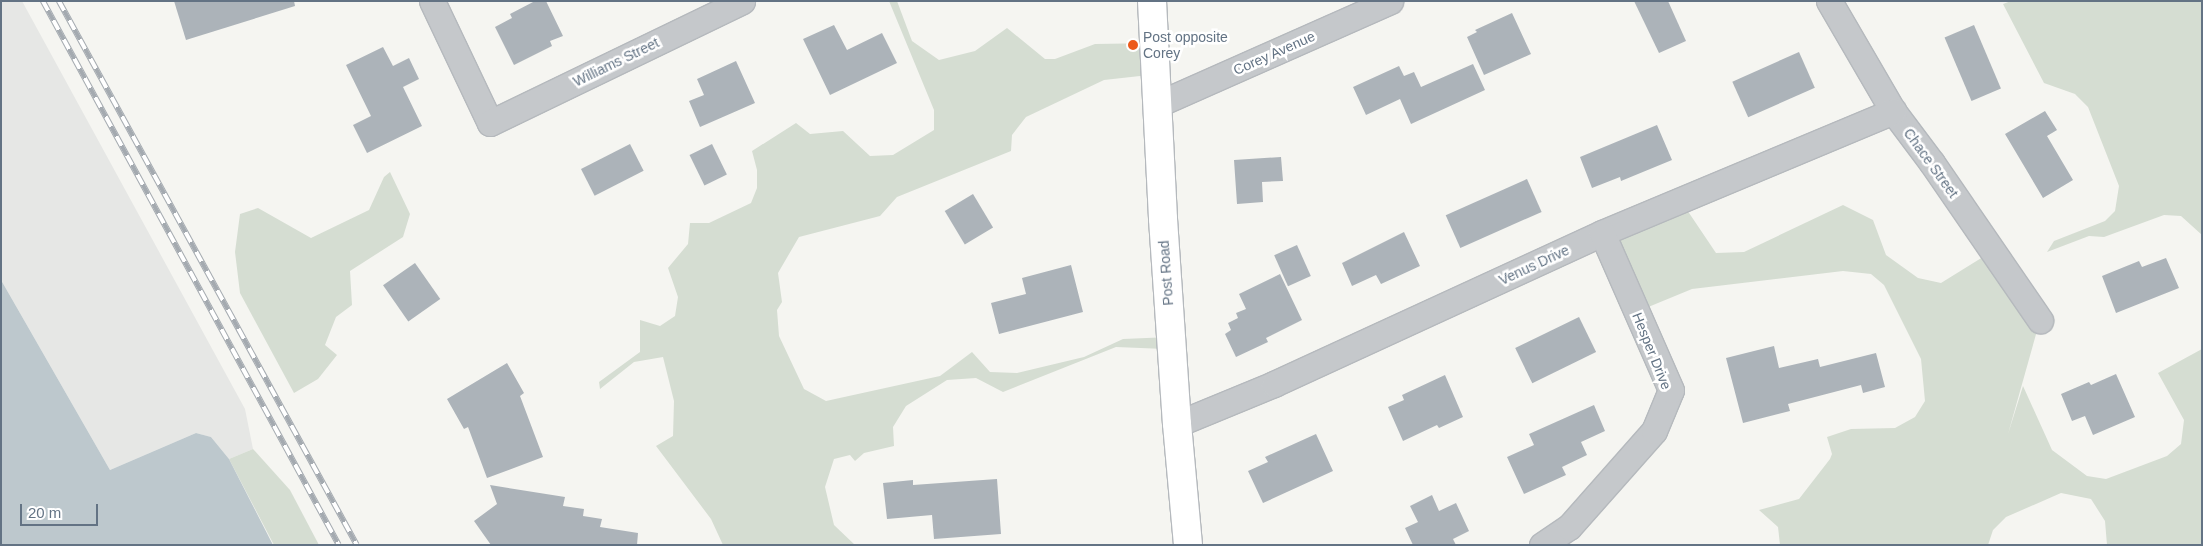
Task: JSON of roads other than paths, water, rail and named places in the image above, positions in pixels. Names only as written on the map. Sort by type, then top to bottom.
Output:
[{"type":"main road","name":"Post Road","points":[[1152,1],[1163,219],[1177,424],[1188,545]]},
{"type":"street","name":"Williams Street","points":[[432,1],[490,124],[742,1]]},
{"type":"street","name":"Corey Avenue","points":[[1158,104],[1390,1]]},
{"type":"street","name":"Chace Street","points":[[1829,1],[1893,111],[1932,163],[2040,320]]},
{"type":"street","name":"Venus Drive","points":[[1177,424],[1274,384],[1602,234],[1893,111]]},
{"type":"street","name":"Hesper Drive","points":[[1542,545],[1569,526],[1654,430],[1671,390],[1602,234]]},
{"type":"railway","points":[[43,1],[339,545]]},
{"type":"railway","points":[[59,1],[357,545]]},
{"type":"place","name":"Post opposite Corey","points":[[1133,45]]}]
